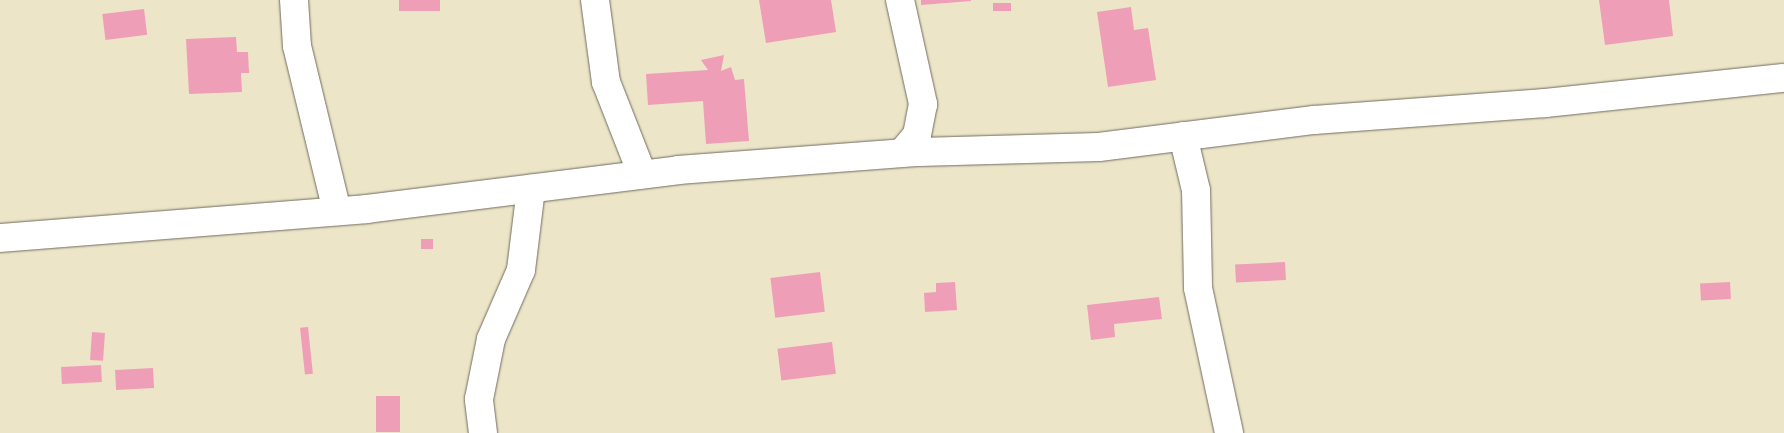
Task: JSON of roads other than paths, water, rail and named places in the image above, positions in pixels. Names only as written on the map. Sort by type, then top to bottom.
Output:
[{"type":"street","points":[[294,0],[297,46],[337,211]]},
{"type":"street","points":[[595,0],[606,82],[642,174]]},
{"type":"street","points":[[900,0],[923,104],[918,136],[902,154]]},
{"type":"street","points":[[0,238],[337,211],[642,174],[902,154],[1099,147],[1314,120],[1545,103],[1784,78]]},
{"type":"street","points":[[1183,136],[1196,190],[1198,288],[1229,433]]},
{"type":"street","points":[[483,433],[479,399],[491,339],[522,270],[531,188]]}]
